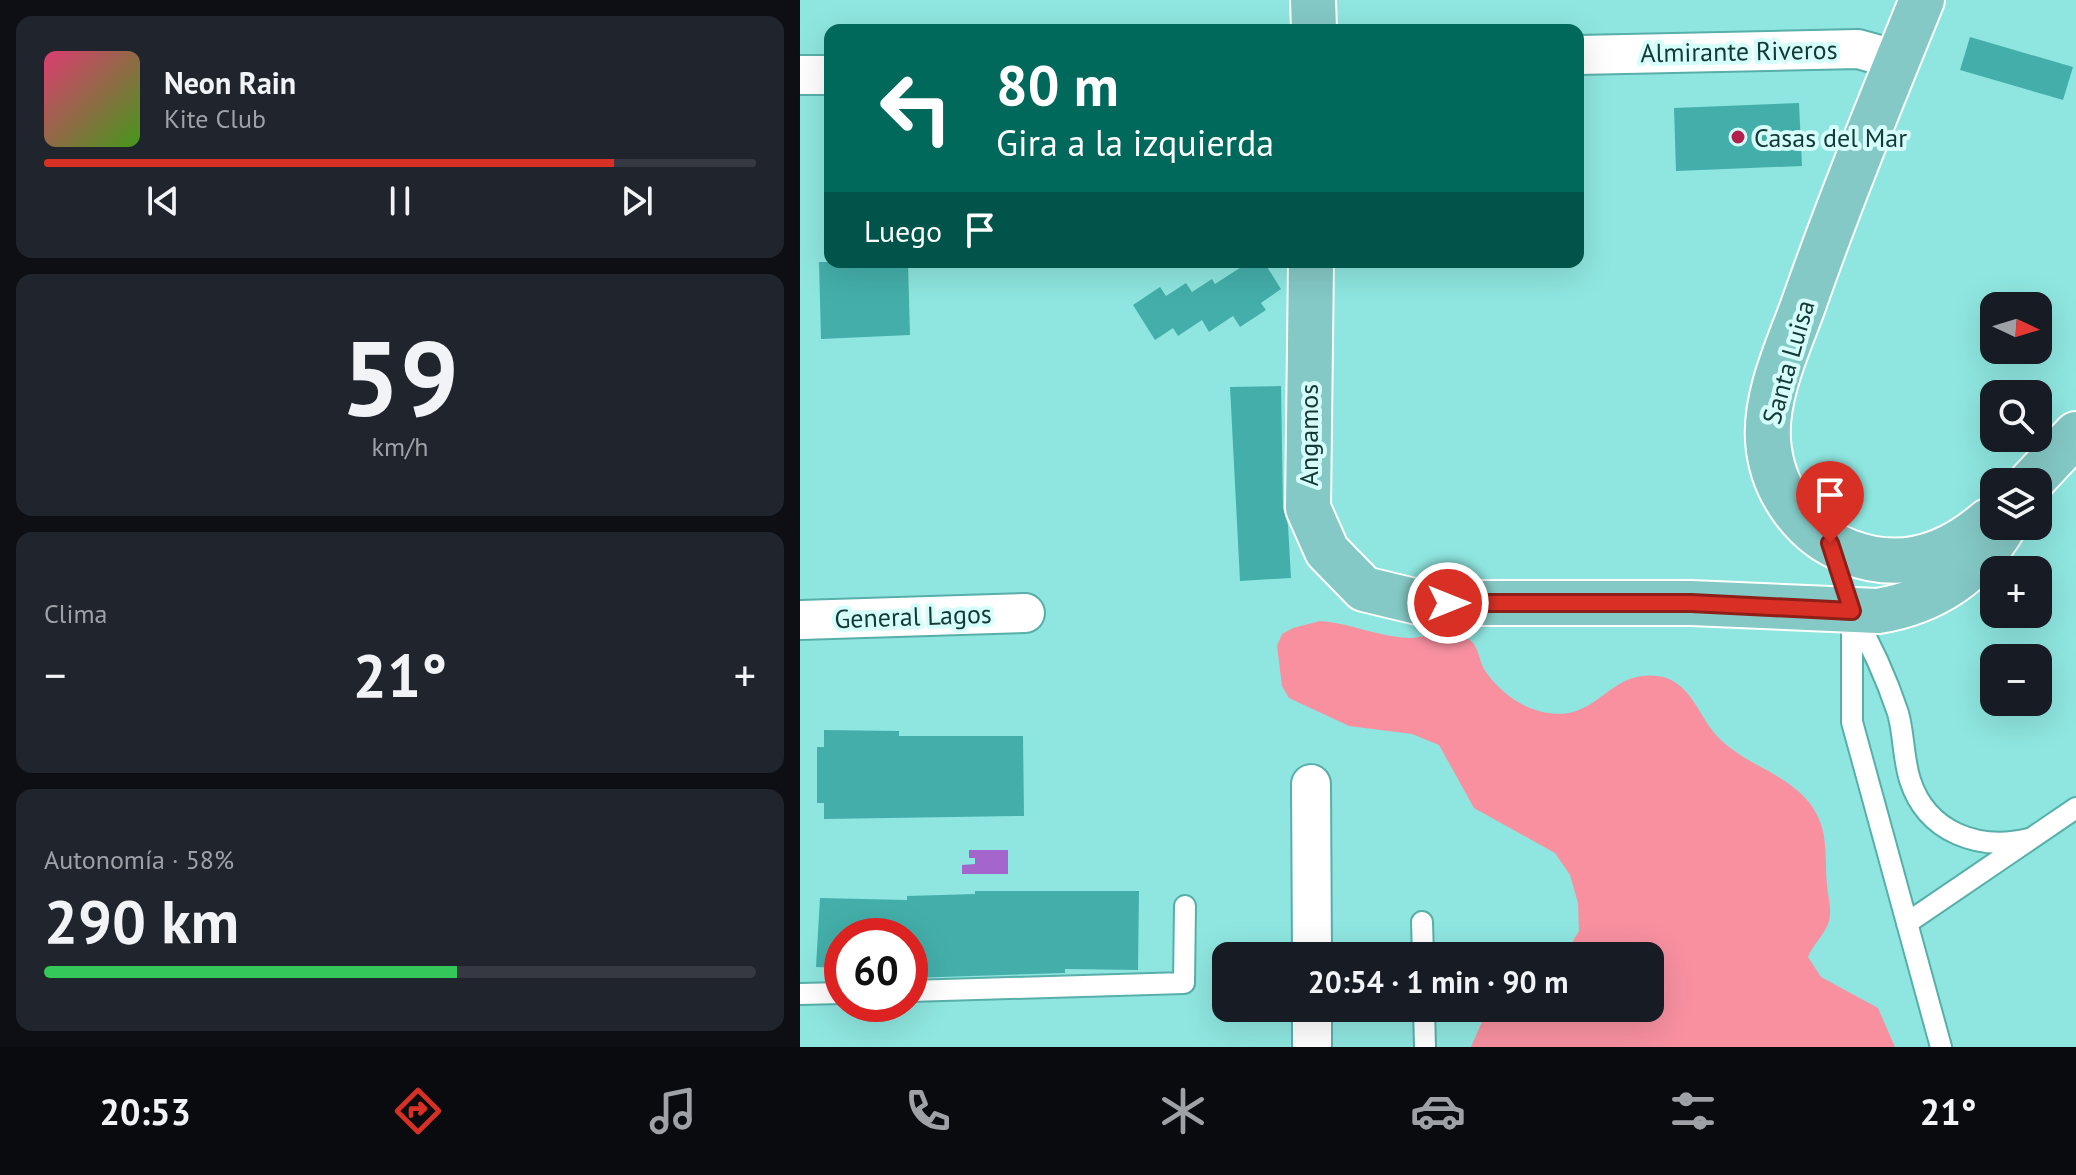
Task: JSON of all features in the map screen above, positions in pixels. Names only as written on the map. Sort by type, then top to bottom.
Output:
[{"type":"main road","points":[[1313,0],[1314,24]]},
{"type":"main road","name":"Santa Luisa","points":[[1922,0],[1821,255],[1788,348],[1769,416],[1770,459],[1781,489],[1798,516],[1830,543],[1869,558],[1909,561],[1948,550],[1980,528]]},
{"type":"main road","name":"Angamos","points":[[1311,268],[1308,508],[1327,551],[1364,589],[1422,603],[1691,603],[1852,611]]},
{"type":"main road","points":[[2044,468],[2076,434]]},
{"type":"main road","points":[[1830,543],[1852,611],[1904,607],[1929,597],[1970,569],[1993,540]]},
{"type":"street","name":"Almirante Riveros","points":[[1584,55],[1858,49],[1898,60]]},
{"type":"street","points":[[800,75],[824,75]]},
{"type":"street","name":"General Lagos","points":[[800,620],[1025,613]]},
{"type":"street","points":[[1311,784],[1312,942]]},
{"type":"street","points":[[1312,1022],[1312,1047]]},
{"type":"lane","points":[[1852,611],[1875,651],[1899,717],[1910,779],[1925,809],[1943,826],[1968,840],[2009,844],[2029,839]]},
{"type":"lane","points":[[1852,611],[1852,722],[1941,1047]]},
{"type":"lane","points":[[1907,923],[2076,808]]},
{"type":"lane","points":[[928,990],[1184,983],[1185,906]]},
{"type":"lane","points":[[1422,922],[1423,942]]},
{"type":"lane","points":[[800,994],[824,993]]},
{"type":"lane","points":[[1424,1022],[1425,1047]]},
{"type":"shaded area","points":[[1320,621],[1409,638],[1442,632],[1457,633],[1474,645],[1484,669],[1504,692],[1530,708],[1552,714],[1571,713],[1585,707],[1639,676],[1657,676],[1678,684],[1718,737],[1737,753],[1789,784],[1816,813],[1824,835],[1830,912],[1827,926],[1808,957],[1821,977],[1878,1008],[1895,1047],[1471,1047],[1482,1022],[1664,1022],[1664,942],[1572,942],[1579,931],[1578,903],[1570,875],[1555,853],[1474,808],[1439,745],[1412,734],[1349,726],[1289,698],[1282,686],[1277,646],[1282,634]]},
{"type":"shaded area","points":[[969,850],[1008,850],[1008,874],[962,874],[962,865],[975,864],[975,858],[969,858]]},
{"type":"building","points":[[1970,37],[2073,67],[2063,100],[1960,70]]},
{"type":"building","name":"Casas del Mar","points":[[1799,103],[1802,166],[1676,171],[1674,108]]},
{"type":"building","points":[[819,262],[824,262],[824,268],[908,268],[910,335],[821,339]]},
{"type":"building","points":[[1240,268],[1268,268],[1281,289],[1261,303],[1266,310],[1240,327],[1233,316],[1209,332],[1202,320],[1178,336],[1173,328],[1155,340],[1133,305],[1160,287],[1166,296],[1186,283],[1192,292],[1212,279],[1215,284]]},
{"type":"building","points":[[1281,386],[1283,508],[1288,525],[1291,578],[1240,581],[1230,387]]},
{"type":"building","points":[[824,730],[899,731],[899,736],[1023,736],[1024,816],[824,819],[824,803],[817,803],[817,747],[824,747]]},
{"type":"building","points":[[975,891],[1139,891],[1138,970],[1065,969],[1065,973],[928,977],[928,918],[824,918],[824,967],[816,967],[820,898],[907,900],[907,896],[975,894]]},
{"type":"place","name":"Casas del Mar","points":[[1738,137]]},
{"type":"route","points":[[1448,603],[1691,603],[1852,611],[1830,543]]}]
